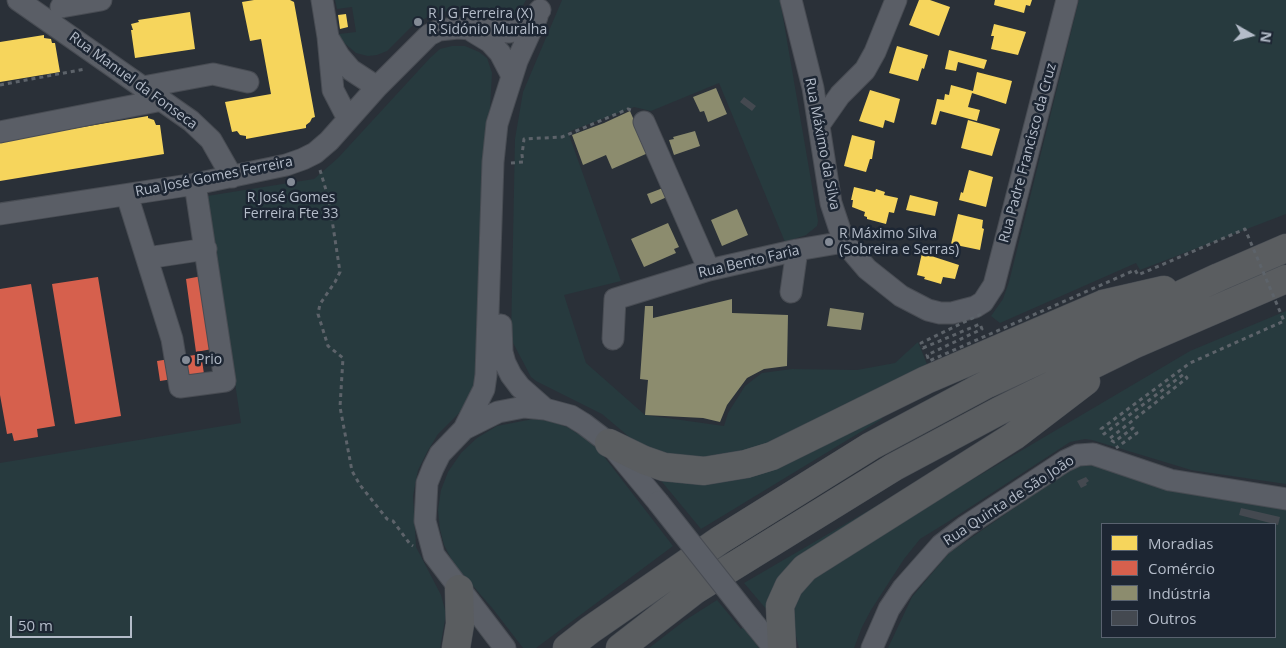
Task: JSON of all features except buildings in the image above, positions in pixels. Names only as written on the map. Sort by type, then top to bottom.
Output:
[{"type":"highway","points":[[568,648],[590,630],[720,540],[871,446],[987,384],[1286,248]]},
{"type":"highway","points":[[610,443],[644,460],[664,467],[704,471],[746,464],[772,456],[926,380],[1103,304],[1219,277]]},
{"type":"highway","points":[[620,648],[695,590],[894,467],[999,411],[1133,345],[1286,279]]},
{"type":"highway","points":[[782,648],[779,620],[780,606],[789,586],[805,568],[1014,436],[1133,345]]},
{"type":"highway","points":[[456,648],[460,624],[459,589]]},
{"type":"street","name":"Rua Manuel da Fonseca","points":[[18,0],[191,121],[211,140],[232,177]]},
{"type":"street","points":[[64,4],[101,0]]},
{"type":"street","points":[[322,0],[334,90],[348,119]]},
{"type":"street","name":"Rua Máximo da Silva","points":[[791,0],[813,88],[831,203],[844,242],[867,269],[911,303],[940,313],[982,308]]},
{"type":"street","points":[[819,126],[840,95],[864,70],[875,52],[896,0]]},
{"type":"street","name":"Rua Padre Francisco da Cruz","points":[[982,308],[994,285],[1067,0]]},
{"type":"street","points":[[505,648],[434,555],[425,521],[427,483],[440,454],[464,429],[484,389],[493,162],[497,124],[523,47],[542,5]]},
{"type":"street","name":"Rua José Gomes Ferreira","points":[[0,214],[195,184],[232,177],[303,159],[315,153],[329,141],[377,87],[429,35],[439,30],[450,28],[509,32],[518,30],[529,23],[542,5]]},
{"type":"street","points":[[467,29],[490,42],[500,52],[511,81],[502,226],[500,338],[505,363],[511,375],[520,387],[545,410]]},
{"type":"street","points":[[328,36],[338,56],[351,70],[377,87]]},
{"type":"street","points":[[143,88],[213,74],[248,82]]},
{"type":"street","points":[[813,88],[840,95]]},
{"type":"street","points":[[0,132],[162,100]]},
{"type":"street","points":[[644,122],[709,270]]},
{"type":"street","points":[[127,195],[172,339],[180,387],[225,381],[195,184]]},
{"type":"street","name":"Rua Bento Faria","points":[[613,339],[615,299],[709,270],[797,250],[844,242]]},
{"type":"street","points":[[147,258],[206,249]]},
{"type":"street","points":[[791,292],[797,250]]},
{"type":"street","points":[[464,429],[486,417],[509,409],[524,407],[571,416],[584,424],[610,443],[774,648]]},
{"type":"street","name":"Rua Quinta de São João","points":[[872,648],[889,609],[903,588],[940,545],[1064,462],[1078,455],[1093,454],[1170,480],[1286,499]]},
{"type":"path","points":[[0,85],[111,65]]},
{"type":"path","points":[[506,163],[523,162],[524,139],[562,137],[628,109],[634,111],[644,122]]},
{"type":"path","points":[[315,153],[329,200],[340,272],[320,304],[318,314],[328,346],[342,358],[340,406],[352,470],[360,485],[387,519],[393,521],[410,544],[434,555]]},
{"type":"path","points":[[982,308],[921,343],[924,348],[980,324],[982,329],[927,355],[929,361],[1135,270],[1138,275],[1245,229],[1284,321],[1190,363],[1102,429],[1104,434],[1184,374],[1187,378],[1109,438],[1114,442],[1133,428],[1137,433],[1116,448]]},
{"type":"path","points":[[1108,447],[1122,451]]},
{"type":"green space","points":[[335,0],[526,0],[515,16],[489,17],[476,12],[457,10],[434,14],[414,24],[387,51],[368,56],[356,53],[342,41],[339,34],[356,32],[352,7],[337,9]]},
{"type":"green space","points":[[562,0],[780,0],[818,221],[817,226],[806,235],[785,242],[719,83],[651,111],[634,107],[568,132],[621,281],[564,295],[586,363],[645,415],[724,426],[728,413],[745,386],[762,373],[792,369],[857,370],[895,363],[918,342],[927,364],[744,455],[669,459],[640,446],[602,414],[531,377],[511,339],[515,139],[523,92]]},
{"type":"green space","points":[[1079,0],[1286,0],[1286,214],[1140,270],[1136,263],[1000,323],[991,316],[1003,299],[1009,282]]},
{"type":"green space","points":[[452,46],[465,46],[479,52],[487,58],[492,73],[482,249],[478,383],[466,406],[438,434],[427,452],[418,470],[413,496],[416,547],[441,595],[446,614],[440,648],[0,648],[0,463],[241,423],[207,196],[314,179],[338,158],[430,58],[440,49]]},
{"type":"green space","points":[[1286,311],[1286,484],[1191,470],[1092,440],[1085,439],[1070,442],[920,539],[904,559],[871,610],[854,648],[799,648],[791,617],[794,605],[800,591],[826,566],[1190,351]]},
{"type":"green space","points":[[878,413],[882,419],[701,529],[653,471],[668,477]]},
{"type":"green space","points":[[533,419],[549,421],[567,427],[585,438],[599,450],[673,546],[536,648],[523,648],[493,609],[454,564],[444,545],[438,510],[441,490],[448,472],[461,453],[477,438],[497,426]]},
{"type":"green space","points":[[1010,428],[767,610],[744,583]]},
{"type":"green space","points":[[1094,465],[1286,508],[1286,648],[888,648],[912,597],[949,553],[1068,471],[1081,466]]},
{"type":"green space","points":[[717,600],[741,629],[744,627],[759,648],[649,648],[684,621]]},
{"type":"place","name":"R J G Ferreira (X) R Sidónio Muralha","points":[[418,22]]},
{"type":"place","name":"R José Gomes Ferreira Fte 33","points":[[291,182]]},
{"type":"place","name":"R Máximo Silva (Sobreira e Serras)","points":[[829,242]]},
{"type":"place","name":"Prio","points":[[186,360]]}]
